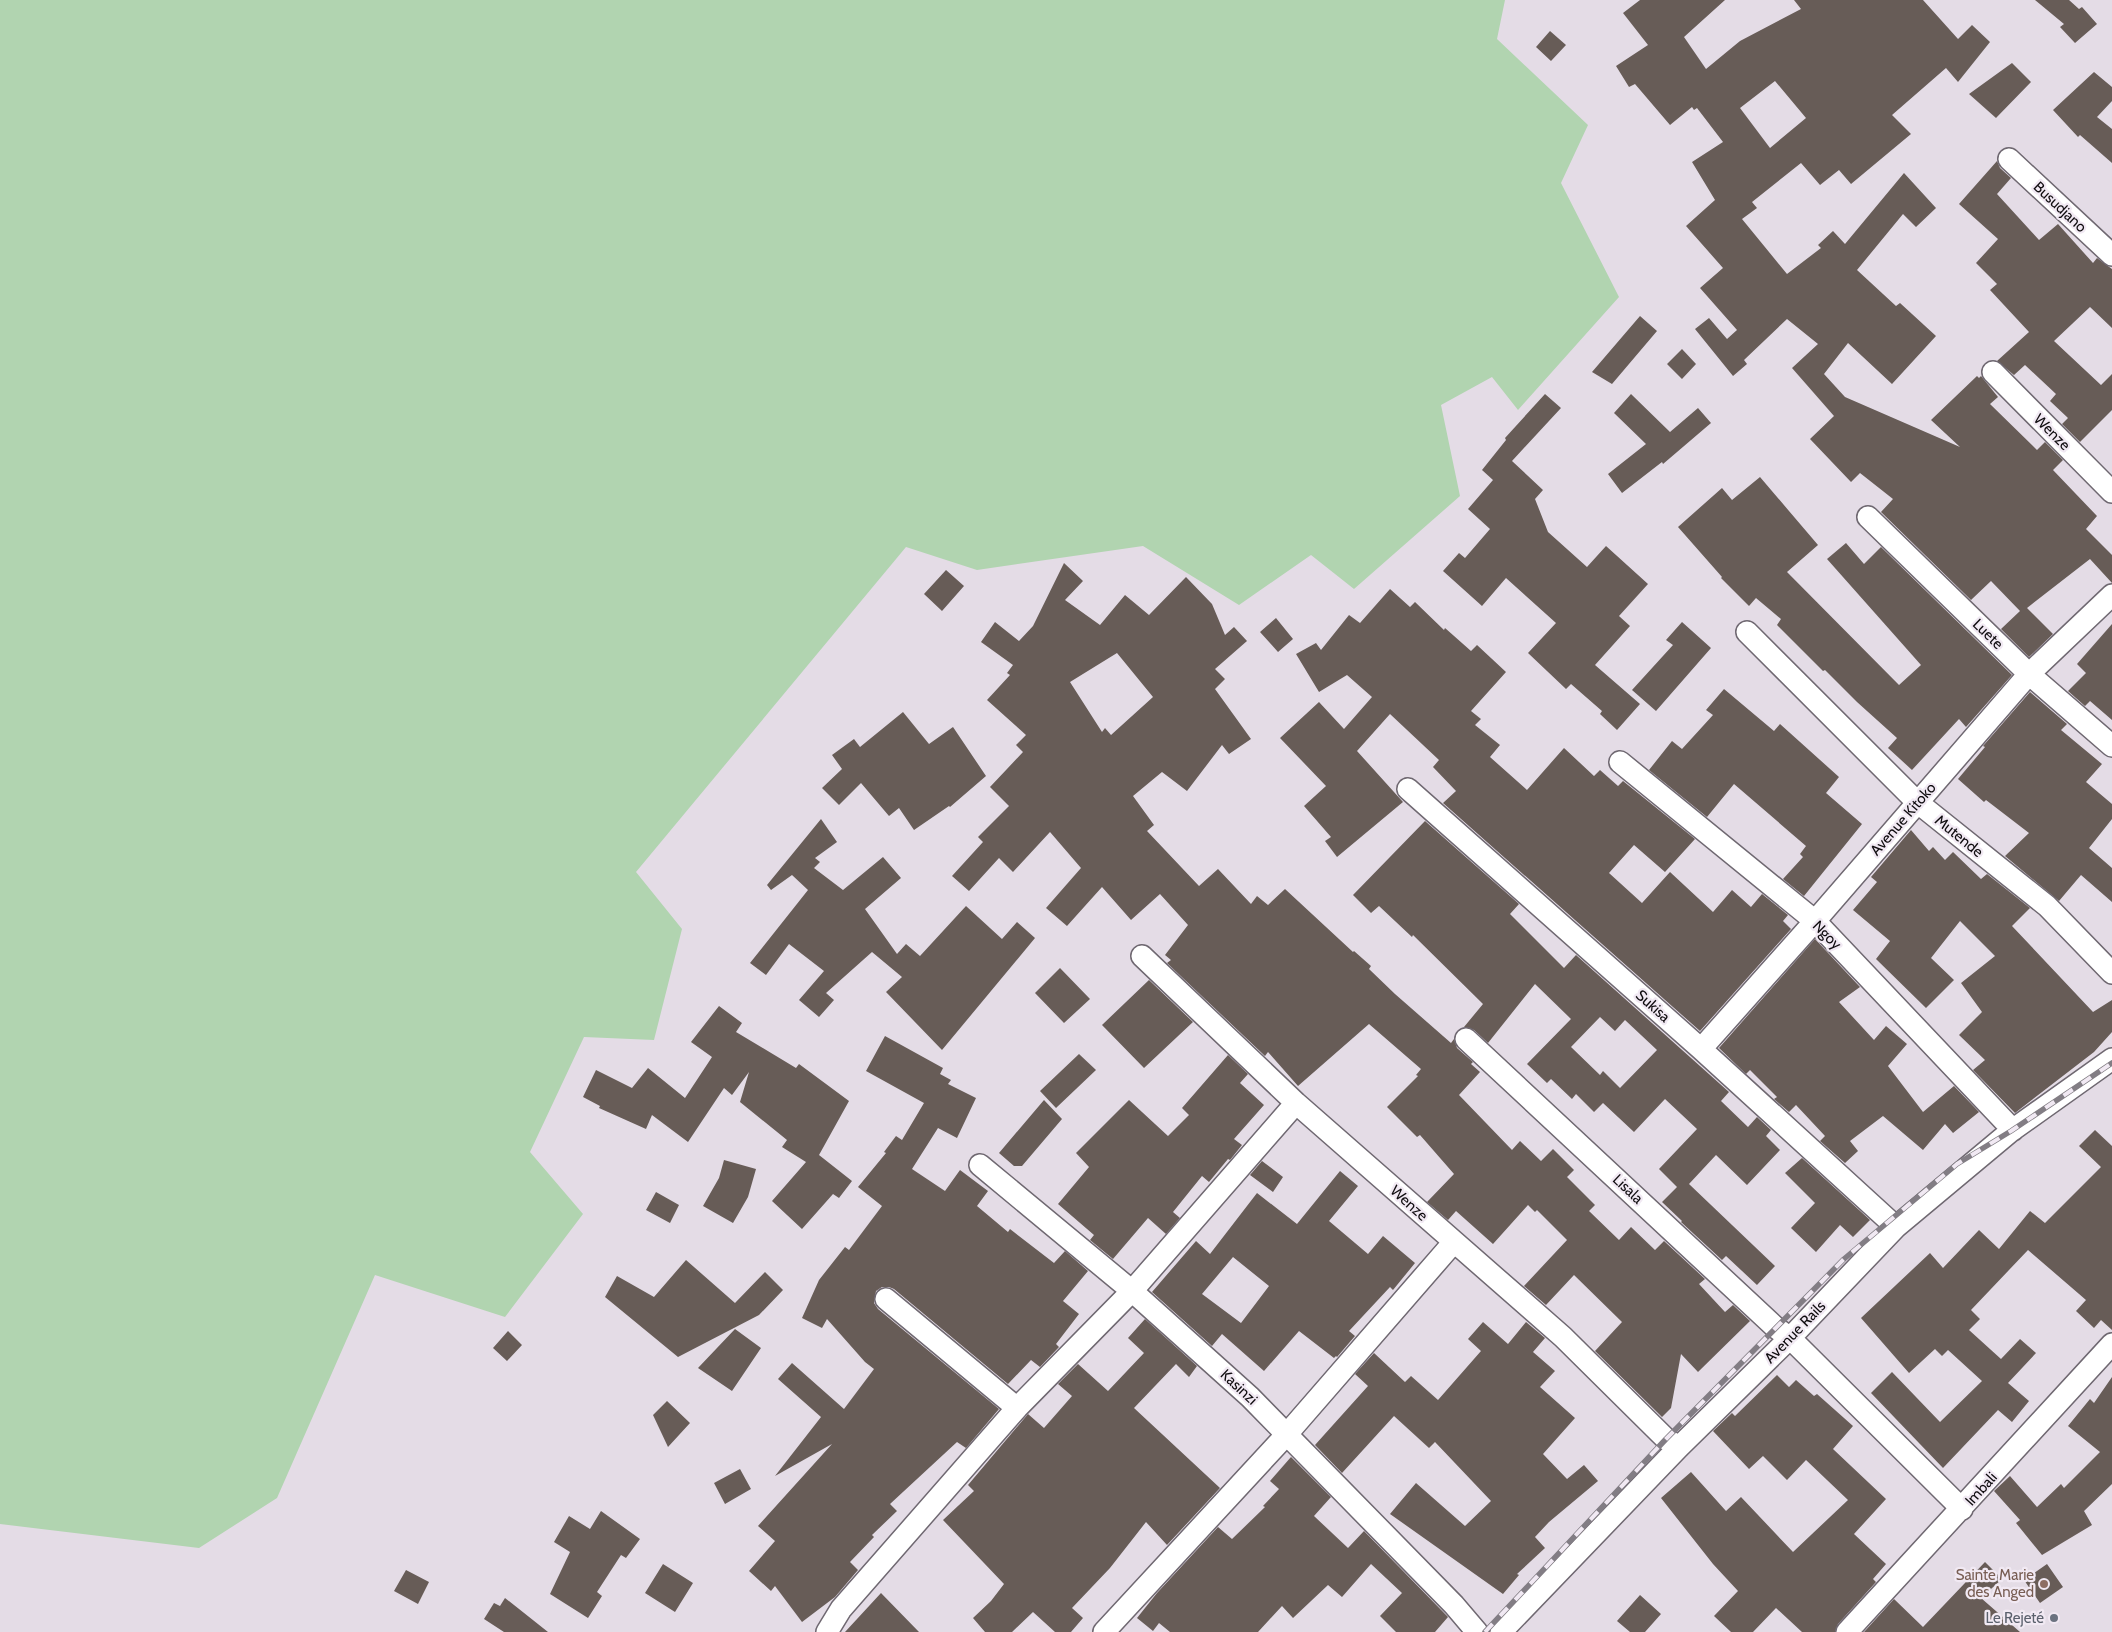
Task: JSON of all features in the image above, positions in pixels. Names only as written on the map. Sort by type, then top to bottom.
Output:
[{"type":"street","name":"Busudjano","points":[[2009,159],[2112,255]]},
{"type":"street","name":"Wenze","points":[[1993,372],[2112,492]]},
{"type":"street","name":"Luete","points":[[1868,517],[2030,674],[2112,746]]},
{"type":"street","name":"Avenue Kitoko","points":[[1701,1049],[1815,922],[1917,802],[2030,674],[2112,595]]},
{"type":"street","name":"Mutende","points":[[1746,632],[1917,802],[2047,906],[2112,973]]},
{"type":"street","name":"Ngoy","points":[[1620,762],[1815,922],[2013,1130]]},
{"type":"street","name":"Sukisa","points":[[1408,788],[1701,1049],[1896,1227]]},
{"type":"street","name":"Wenze","points":[[1142,956],[1296,1103],[1563,1337],[1666,1439],[1679,1447]]},
{"type":"street","name":"Lisala","points":[[1466,1039],[1768,1320],[1790,1338],[1962,1509]]},
{"type":"street","name":"Avenue Rails","points":[[1501,1632],[1679,1447],[1790,1338],[1896,1227],[2013,1130],[2112,1059]]},
{"type":"street","points":[[827,1632],[841,1609],[1017,1408],[1132,1291],[1296,1103]]},
{"type":"street","name":"Kasinzi","points":[[980,1165],[1132,1291],[1250,1397],[1454,1605],[1477,1632]]},
{"type":"street","points":[[1104,1632],[1287,1434],[1453,1242]]},
{"type":"street","points":[[886,1299],[1017,1408]]},
{"type":"street","name":"Imbali","points":[[1847,1632],[2112,1344]]},
{"type":"green space","points":[[0,0],[1505,0],[1497,39],[1588,125],[1561,183],[1619,297],[1518,410],[1492,377],[1441,405],[1460,496],[1354,589],[1311,555],[1239,605],[1143,546],[977,570],[906,547],[636,872],[682,929],[654,1040],[584,1037],[530,1152],[583,1214],[505,1317],[375,1275],[277,1498],[199,1548],[0,1524]]},
{"type":"building","points":[[1640,0],[1725,0],[1684,37],[1706,69],[1740,41],[1801,9],[1794,0],[1923,0],[1958,39],[1972,25],[1990,42],[1958,82],[1946,68],[1892,115],[1911,134],[1851,184],[1839,170],[1820,185],[1801,163],[1752,202],[1757,208],[1742,219],[1787,274],[1821,248],[1818,245],[1833,231],[1845,244],[1904,173],[1936,208],[1916,227],[1903,214],[1857,270],[1896,306],[1900,303],[1936,336],[1892,384],[1848,343],[1824,374],[1845,397],[1960,447],[1931,420],[1977,376],[1979,378],[1981,376],[1998,397],[1990,404],[2037,450],[2045,442],[2063,460],[2053,470],[2097,516],[2086,529],[2112,555],[2112,583],[2090,559],[2027,608],[2053,634],[2029,657],[2001,629],[2020,611],[1991,581],[1971,600],[1881,512],[1893,499],[1860,473],[1851,482],[1810,439],[1834,416],[1792,368],[1818,344],[1787,319],[1744,360],[1747,364],[1733,376],[1695,329],[1709,318],[1727,339],[1737,330],[1700,288],[1723,268],[1686,226],[1715,200],[1692,162],[1723,142],[1697,108],[1694,110],[1692,107],[1670,125],[1635,84],[1629,87],[1616,66],[1648,45],[1623,13]],"holes":[[[1775,81],[1806,118],[1770,148],[1740,108]]]},
{"type":"building","points":[[2035,0],[2069,0],[2079,9],[2082,7],[2097,24],[2075,43],[2060,27],[2064,24]]},
{"type":"building","points":[[1550,31],[1566,45],[1551,61],[1536,47]]},
{"type":"building","points":[[2012,63],[2031,82],[1996,118],[1969,94]]},
{"type":"building","points":[[2094,72],[2112,87],[2112,101],[2097,117],[2112,129],[2112,163],[2080,135],[2078,137],[2053,110]]},
{"type":"building","points":[[1997,161],[2000,168],[2011,178],[1997,194],[2039,240],[2058,224],[2093,263],[2097,258],[2112,269],[2112,328],[2090,307],[2054,341],[2101,385],[2112,374],[2112,410],[2080,442],[2062,424],[2068,418],[2050,401],[2056,394],[2025,365],[2014,375],[1997,361],[2029,332],[1990,290],[1997,284],[1976,263],[1998,239],[1959,204]]},
{"type":"building","points":[[1640,316],[1657,331],[1612,384],[1592,372]]},
{"type":"building","points":[[1682,349],[1696,364],[1682,379],[1667,364]]},
{"type":"building","points":[[1545,394],[1561,408],[1512,461],[1543,490],[1535,499],[1548,532],[1587,567],[1606,546],[1648,584],[1619,616],[1630,626],[1595,665],[1640,704],[1617,730],[1600,714],[1602,711],[1571,684],[1566,689],[1528,653],[1556,623],[1506,578],[1482,606],[1443,571],[1459,553],[1465,558],[1490,529],[1468,509],[1493,480],[1482,470],[1506,440],[1505,438]]},
{"type":"building","points":[[1631,394],[1670,432],[1698,408],[1711,423],[1663,464],[1662,462],[1622,493],[1608,474],[1646,444],[1614,413]]},
{"type":"building","points":[[1760,477],[1818,545],[1787,572],[1899,685],[1921,665],[1827,559],[1846,543],[1864,564],[1881,547],[2012,675],[1966,727],[1959,719],[1912,770],[1888,748],[1897,738],[1825,670],[1823,671],[1777,625],[1781,619],[1756,598],[1749,606],[1721,578],[1678,527],[1722,488],[1732,500]]},
{"type":"building","points":[[1064,563],[1083,581],[1065,600],[1100,625],[1125,595],[1149,615],[1186,577],[1212,604],[1225,635],[1234,627],[1247,641],[1215,669],[1225,679],[1215,689],[1251,739],[1229,754],[1222,745],[1187,791],[1162,772],[1133,796],[1154,825],[1147,831],[1199,886],[1218,869],[1251,904],[1257,896],[1268,905],[1285,889],[1353,952],[1371,966],[1369,969],[1395,994],[1451,1043],[1454,1039],[1457,1048],[1473,1062],[1471,1064],[1480,1072],[1459,1095],[1512,1150],[1520,1141],[1541,1161],[1553,1149],[1574,1170],[1567,1177],[1595,1205],[1589,1211],[1619,1240],[1631,1227],[1655,1250],[1664,1241],[1705,1279],[1699,1284],[1725,1312],[1733,1305],[1750,1321],[1698,1372],[1681,1354],[1671,1408],[1662,1417],[1595,1351],[1622,1322],[1574,1275],[1546,1305],[1524,1286],[1567,1240],[1537,1210],[1535,1212],[1528,1205],[1493,1244],[1456,1211],[1448,1220],[1427,1202],[1454,1174],[1420,1135],[1417,1137],[1387,1107],[1418,1076],[1416,1075],[1421,1069],[1369,1024],[1298,1086],[1268,1052],[1265,1056],[1167,963],[1171,960],[1165,955],[1188,925],[1160,894],[1131,920],[1102,887],[1067,926],[1046,908],[1081,868],[1050,832],[1013,872],[999,858],[969,891],[952,876],[983,842],[978,837],[1009,806],[990,787],[1023,752],[1016,745],[1026,735],[987,700],[1010,675],[1007,673],[1013,665],[981,642],[995,622],[1019,641],[1033,626]],"holes":[[[1117,653],[1153,697],[1111,735],[1105,728],[1102,732],[1070,682]]]},
{"type":"building","points":[[946,570],[964,586],[942,611],[924,594]]},
{"type":"building","points":[[1390,589],[1410,607],[1415,602],[1444,630],[1445,628],[1471,651],[1477,645],[1506,672],[1471,711],[1481,719],[1475,725],[1500,745],[1490,757],[1527,790],[1564,748],[1594,776],[1600,770],[1618,786],[1623,781],[1695,839],[1665,872],[1634,845],[1609,873],[1642,903],[1670,872],[1713,912],[1732,890],[1751,907],[1762,894],[1788,915],[1783,921],[1791,929],[1700,1031],[1443,803],[1456,791],[1433,767],[1439,760],[1390,714],[1357,751],[1403,802],[1337,857],[1325,841],[1331,837],[1304,806],[1326,786],[1280,738],[1319,702],[1344,729],[1372,697],[1347,675],[1319,692],[1296,654],[1316,643],[1321,650],[1349,615],[1360,623]]},
{"type":"building","points":[[1276,618],[1293,639],[1278,652],[1260,632]]},
{"type":"building","points":[[1682,622],[1711,648],[1656,711],[1632,690],[1673,645],[1666,640]]},
{"type":"building","points":[[2112,624],[2112,720],[2090,701],[2085,706],[2068,691],[2086,673],[2077,664]]},
{"type":"building","points":[[1724,689],[1774,731],[1780,724],[1839,777],[1826,793],[1862,824],[1804,896],[1783,879],[1803,857],[1800,854],[1806,846],[1734,784],[1707,817],[1649,770],[1672,741],[1682,749],[1713,715],[1706,710]]},
{"type":"building","points":[[2030,692],[2067,724],[2061,730],[2102,764],[2086,782],[2112,804],[2112,819],[2089,848],[2112,868],[2112,902],[2081,875],[2059,901],[2005,856],[2029,833],[1986,800],[1984,802],[1958,779],[1985,747],[1983,746]]},
{"type":"building","points":[[903,712],[929,744],[953,727],[986,776],[950,807],[914,830],[899,808],[889,816],[861,783],[839,805],[822,788],[842,769],[832,755],[854,739],[860,747]]},
{"type":"building","points":[[821,819],[837,842],[815,858],[820,862],[814,868],[843,890],[883,857],[901,878],[865,909],[897,954],[906,944],[920,956],[966,906],[1002,939],[1017,922],[1035,938],[942,1050],[886,992],[902,977],[872,952],[826,993],[834,1000],[819,1017],[799,1000],[824,971],[789,944],[766,975],[750,963],[808,890],[792,875],[771,890],[767,885]]},
{"type":"building","points":[[1425,821],[1519,904],[1510,914],[1564,968],[1576,955],[1729,1092],[1721,1101],[1748,1127],[1757,1117],[1771,1130],[1766,1136],[1780,1150],[1747,1185],[1716,1155],[1689,1184],[1775,1266],[1757,1285],[1726,1256],[1722,1260],[1662,1202],[1677,1187],[1659,1169],[1697,1129],[1665,1099],[1634,1132],[1603,1103],[1594,1112],[1576,1094],[1572,1099],[1551,1079],[1547,1083],[1527,1064],[1571,1019],[1535,984],[1488,1043],[1474,1030],[1464,1027],[1483,1004],[1413,935],[1412,937],[1379,906],[1371,913],[1353,895]],"holes":[[[1600,1017],[1615,1031],[1625,1020],[1657,1050],[1620,1088],[1603,1071],[1600,1075],[1571,1047]]]},
{"type":"building","points":[[1911,830],[1929,851],[1933,847],[1945,860],[1953,852],[1981,879],[1987,874],[2030,908],[2012,926],[2093,1012],[2112,1000],[2112,1032],[2094,1052],[2015,1113],[1973,1070],[1985,1060],[1959,1035],[1982,1012],[1961,983],[1995,956],[1960,921],[1931,958],[1954,980],[1926,1008],[1876,959],[1890,941],[1853,910],[1877,882],[1871,877]]},
{"type":"building","points":[[1815,939],[1860,987],[1839,1002],[1874,1040],[1886,1026],[1907,1044],[1888,1066],[1923,1112],[1954,1086],[1979,1112],[1953,1133],[1945,1124],[1923,1150],[1883,1116],[1850,1141],[1858,1151],[1845,1163],[1820,1141],[1825,1136],[1796,1105],[1789,1112],[1774,1099],[1777,1097],[1750,1070],[1746,1074],[1719,1048]]},
{"type":"building","points":[[1060,968],[1090,999],[1064,1023],[1035,993]]},
{"type":"building","points":[[1149,980],[1193,1022],[1144,1068],[1102,1025]]},
{"type":"building","points":[[719,1006],[742,1023],[736,1032],[796,1068],[799,1064],[849,1101],[819,1155],[852,1181],[839,1198],[833,1194],[802,1229],[772,1201],[806,1162],[782,1147],[787,1140],[740,1102],[749,1072],[732,1095],[724,1088],[688,1142],[652,1115],[646,1129],[599,1108],[600,1106],[583,1097],[596,1070],[632,1088],[648,1068],[685,1098],[712,1057],[691,1042]]},
{"type":"building","points":[[885,1036],[943,1068],[940,1074],[951,1080],[948,1084],[976,1098],[957,1138],[938,1128],[912,1169],[945,1191],[960,1170],[988,1191],[977,1206],[1008,1232],[1010,1229],[1054,1263],[1065,1251],[1088,1271],[1063,1301],[1079,1314],[1056,1344],[1059,1347],[1040,1367],[1031,1360],[1008,1384],[894,1289],[882,1287],[876,1291],[874,1303],[878,1309],[999,1409],[966,1448],[957,1442],[890,1504],[897,1511],[872,1535],[874,1537],[850,1562],[858,1570],[835,1597],[802,1622],[775,1586],[771,1591],[749,1571],[775,1541],[758,1526],[832,1444],[775,1476],[821,1417],[778,1379],[792,1363],[844,1409],[874,1369],[865,1362],[827,1319],[822,1328],[802,1318],[819,1280],[845,1247],[849,1250],[882,1206],[858,1187],[886,1153],[884,1152],[896,1136],[902,1140],[924,1103],[866,1071]]},
{"type":"building","points":[[1079,1054],[1096,1070],[1056,1108],[1040,1091]]},
{"type":"building","points":[[1228,1055],[1248,1074],[1240,1083],[1264,1105],[1234,1139],[1242,1145],[1209,1182],[1202,1176],[1173,1212],[1180,1218],[1166,1234],[1148,1218],[1113,1259],[1090,1240],[1094,1235],[1058,1204],[1089,1167],[1076,1153],[1129,1100],[1168,1136],[1189,1115],[1182,1108]]},
{"type":"building","points":[[1044,1100],[1062,1119],[1022,1166],[1014,1166],[999,1153]]},
{"type":"building","points":[[2095,1130],[2112,1146],[2112,1330],[2101,1320],[2094,1328],[2076,1311],[2086,1300],[2028,1250],[1971,1310],[1980,1319],[1969,1330],[2001,1359],[2020,1339],[2036,1353],[2008,1383],[2029,1401],[2012,1422],[1998,1410],[1943,1468],[1871,1393],[1892,1372],[1940,1422],[1982,1381],[1948,1350],[1942,1356],[1935,1349],[1909,1373],[1861,1318],[1930,1253],[1943,1268],[1979,1230],[1999,1249],[2030,1211],[2045,1223],[2101,1167],[2079,1146]]},
{"type":"building","points":[[1802,1158],[1870,1220],[1853,1237],[1840,1225],[1816,1252],[1791,1228],[1815,1203],[1785,1173]]},
{"type":"building","points":[[724,1160],[756,1169],[748,1197],[733,1223],[703,1206],[719,1178]]},
{"type":"building","points":[[1262,1161],[1283,1177],[1273,1192],[1250,1175]]},
{"type":"building","points":[[1340,1171],[1358,1186],[1329,1221],[1368,1254],[1383,1236],[1415,1263],[1393,1290],[1390,1287],[1349,1331],[1355,1336],[1337,1357],[1334,1358],[1299,1331],[1264,1371],[1222,1334],[1212,1346],[1152,1292],[1196,1241],[1210,1254],[1257,1193],[1297,1224]],"holes":[[[1233,1257],[1269,1286],[1241,1323],[1202,1294]]]},
{"type":"building","points":[[656,1192],[679,1205],[670,1223],[646,1210]]},
{"type":"building","points":[[686,1260],[735,1303],[765,1272],[783,1290],[759,1315],[678,1357],[605,1297],[617,1276],[654,1297]]},
{"type":"building","points":[[1145,1319],[1197,1366],[1189,1377],[1176,1364],[1134,1408],[1220,1488],[1167,1545],[1146,1522],[1110,1568],[1072,1608],[1083,1618],[1071,1632],[1055,1632],[1033,1612],[1012,1632],[985,1632],[973,1618],[991,1601],[1004,1584],[943,1520],[974,1491],[968,1485],[1028,1414],[1044,1428],[1072,1396],[1058,1384],[1078,1364],[1108,1391],[1144,1353],[1128,1338]]},
{"type":"building","points":[[1483,1322],[1508,1344],[1526,1322],[1545,1338],[1533,1352],[1555,1371],[1540,1387],[1575,1418],[1543,1454],[1567,1479],[1584,1465],[1598,1481],[1549,1522],[1535,1537],[1545,1548],[1517,1574],[1519,1575],[1503,1594],[1390,1514],[1416,1483],[1465,1526],[1491,1501],[1435,1442],[1429,1448],[1394,1416],[1342,1473],[1315,1445],[1368,1386],[1355,1374],[1374,1353],[1405,1382],[1411,1376],[1438,1400],[1481,1351],[1468,1339]]},
{"type":"building","points":[[735,1329],[761,1348],[732,1391],[698,1368]]},
{"type":"building","points":[[508,1331],[522,1345],[507,1361],[493,1348]]},
{"type":"building","points":[[1777,1375],[1789,1387],[1796,1380],[1814,1396],[1817,1394],[1853,1426],[1833,1449],[1886,1499],[1854,1534],[1886,1564],[1873,1579],[1876,1582],[1838,1624],[1835,1632],[1802,1632],[1776,1608],[1753,1632],[1731,1632],[1714,1616],[1738,1591],[1713,1564],[1661,1498],[1691,1472],[1726,1511],[1741,1497],[1793,1552],[1848,1500],[1806,1460],[1787,1480],[1763,1456],[1749,1469],[1713,1431],[1732,1413],[1735,1416]]},
{"type":"building","points":[[2112,1377],[2112,1484],[2084,1511],[2092,1525],[2042,1555],[2016,1523],[2020,1520],[1994,1491],[2010,1476],[2037,1507],[2061,1484],[2064,1488],[2100,1452],[2068,1426],[2090,1399],[2094,1403]]},
{"type":"building","points":[[667,1401],[690,1423],[668,1447],[653,1415]]},
{"type":"building","points":[[1291,1457],[1331,1497],[1314,1516],[1348,1548],[1364,1531],[1448,1617],[1435,1632],[1396,1632],[1380,1616],[1402,1593],[1371,1564],[1342,1597],[1328,1585],[1293,1618],[1282,1606],[1258,1632],[1170,1632],[1159,1623],[1153,1631],[1137,1618],[1157,1593],[1218,1527],[1232,1539],[1265,1507],[1263,1506],[1279,1489],[1270,1481]]},
{"type":"building","points":[[740,1469],[751,1489],[725,1504],[714,1483]]},
{"type":"building","points":[[601,1511],[640,1539],[626,1558],[621,1555],[597,1592],[602,1596],[588,1618],[550,1594],[570,1552],[554,1542],[569,1516],[590,1529]]},
{"type":"building","points":[[1985,1562],[2002,1579],[1981,1598],[2020,1632],[1864,1632],[1894,1599],[1923,1627]]},
{"type":"building","points":[[663,1564],[693,1583],[675,1612],[645,1593]]},
{"type":"building","name":"Sainte Marie des Anged","points":[[2047,1564],[2063,1587],[2040,1603],[2024,1580]]},
{"type":"building","points":[[406,1570],[429,1582],[418,1604],[394,1591]]},
{"type":"building","points":[[881,1593],[919,1632],[845,1632]]},
{"type":"building","points":[[1640,1595],[1661,1614],[1645,1632],[1630,1632],[1617,1621]]},
{"type":"building","points":[[505,1598],[548,1632],[504,1632],[484,1619],[494,1603],[500,1606]]},
{"type":"railway","points":[[1485,1632],[1666,1439],[1844,1259],[1957,1164],[2011,1131],[2112,1063]]},
{"type":"place","name":"Sainte Marie des Anged","points":[[2044,1584]]},
{"type":"place","name":"Le Rejeté","points":[[2054,1618]]}]
